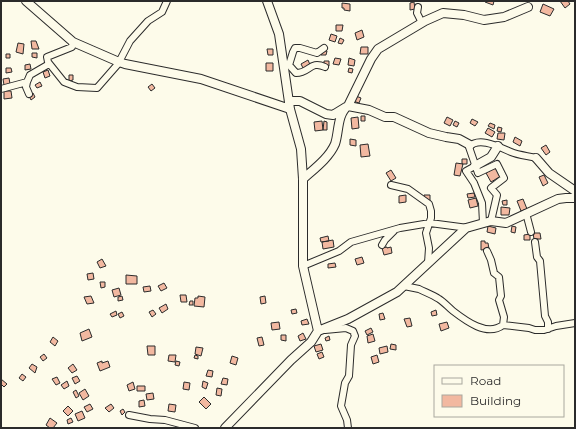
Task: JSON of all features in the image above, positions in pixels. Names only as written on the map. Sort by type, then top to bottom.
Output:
[{"type":"street","points":[[26,1],[73,42],[119,62],[201,78],[290,105],[300,101],[326,114],[333,115],[347,107],[369,110],[385,117],[394,117],[429,133],[459,139],[470,145],[481,142],[498,146],[511,152],[536,158],[549,173],[575,192]]},
{"type":"street","points":[[73,42],[72,47],[47,57],[49,64],[64,82],[76,88],[97,88],[119,62],[130,41],[148,21],[162,12],[167,1]]},
{"type":"street","points":[[267,1],[279,34],[286,64],[290,105],[301,149],[303,179],[303,266],[318,331]]},
{"type":"street","points":[[418,7],[417,13],[422,23]]},
{"type":"street","points":[[303,179],[330,153],[335,144],[339,123],[378,48],[443,13],[464,15],[484,20],[504,17],[528,7]]},
{"type":"street","points":[[286,64],[295,48],[317,53],[324,48]]},
{"type":"street","points":[[29,94],[26,87],[30,75],[49,64]]},
{"type":"street","points":[[286,64],[296,73],[301,73],[319,64],[325,67]]},
{"type":"street","points":[[1,88],[28,82]]},
{"type":"street","points":[[470,145],[469,147],[478,173],[497,164],[504,178],[491,188],[497,195],[491,221]]},
{"type":"street","points":[[482,223],[482,202],[466,171],[491,157],[498,146]]},
{"type":"street","points":[[391,185],[408,189],[429,204],[431,211],[430,223],[426,233],[429,248],[428,263]]},
{"type":"street","points":[[225,428],[291,360],[311,342],[318,331],[348,319],[397,292],[456,237],[468,228],[491,221],[506,223],[558,199],[575,198]]},
{"type":"street","points":[[526,213],[531,232]]},
{"type":"street","points":[[303,266],[339,251],[351,242],[395,230],[430,223],[468,228]]},
{"type":"street","points":[[382,246],[390,234],[395,230]]},
{"type":"street","points":[[535,242],[537,257],[540,262],[545,316],[548,322],[548,329]]},
{"type":"street","points":[[404,286],[418,289],[434,296],[472,324],[484,329],[498,329],[503,325],[504,317],[499,300],[501,296],[498,277],[494,274],[491,260],[487,252]]},
{"type":"street","points":[[503,325],[535,330],[548,329],[575,323]]},
{"type":"street","points":[[318,331],[346,328],[353,331],[355,336],[350,345],[349,376],[345,383],[341,406],[347,420],[348,428]]},
{"type":"street","points":[[129,415],[165,420],[195,428]]},
{"type":"building","points":[[485,1],[494,1],[493,5]]},
{"type":"building","points":[[560,1],[568,1],[570,4],[565,8]]},
{"type":"building","points":[[414,2],[415,9],[410,10],[410,3]]},
{"type":"building","points":[[342,3],[350,4],[350,11],[342,8]]},
{"type":"building","points":[[543,4],[554,9],[550,16],[540,12]]},
{"type":"building","points":[[336,25],[343,25],[342,31],[336,31]]},
{"type":"building","points":[[362,30],[364,37],[357,40],[355,33]]},
{"type":"building","points":[[331,34],[337,36],[335,42],[329,40]]},
{"type":"building","points":[[340,38],[344,40],[342,44],[338,43]]},
{"type":"building","points":[[31,41],[36,41],[39,49],[32,49]]},
{"type":"building","points":[[18,43],[24,44],[23,54],[16,52]]},
{"type":"building","points":[[361,47],[368,47],[368,54],[360,54]]},
{"type":"building","points":[[267,49],[273,49],[273,55],[268,55]]},
{"type":"building","points":[[322,50],[327,51],[326,55],[321,55]]},
{"type":"building","points":[[32,53],[37,53],[37,58],[32,57]]},
{"type":"building","points":[[6,54],[10,54],[10,58],[6,58]]},
{"type":"building","points":[[335,58],[341,59],[339,65],[333,64]]},
{"type":"building","points":[[349,58],[355,60],[354,66],[348,65]]},
{"type":"building","points":[[308,60],[311,67],[304,70],[301,64]]},
{"type":"building","points":[[324,61],[329,61],[329,66],[324,66]]},
{"type":"building","points":[[266,63],[273,63],[273,71],[266,71]]},
{"type":"building","points":[[30,64],[31,69],[25,70],[25,65]]},
{"type":"building","points":[[6,68],[11,68],[12,72],[6,73]]},
{"type":"building","points":[[349,68],[353,69],[352,73],[348,72]]},
{"type":"building","points":[[48,70],[50,76],[45,78],[43,72]]},
{"type":"building","points":[[69,75],[73,75],[73,80],[69,81]]},
{"type":"building","points":[[9,78],[10,84],[4,85],[3,79]]},
{"type":"building","points":[[40,82],[42,86],[37,88],[35,85]]},
{"type":"building","points":[[152,84],[155,88],[151,91],[148,87]]},
{"type":"building","points":[[4,91],[11,91],[12,98],[4,99]]},
{"type":"building","points":[[33,93],[35,97],[31,100],[29,96]]},
{"type":"building","points":[[356,96],[361,98],[359,103],[353,101]]},
{"type":"building","points":[[361,116],[365,116],[365,121],[361,121]]},
{"type":"building","points":[[358,117],[359,128],[352,129],[351,118]]},
{"type":"building","points":[[447,117],[453,120],[450,126],[444,123]]},
{"type":"building","points":[[472,119],[478,122],[475,126],[470,123]]},
{"type":"building","points":[[322,121],[323,130],[315,131],[314,122]]},
{"type":"building","points":[[324,121],[327,122],[327,130],[323,130]]},
{"type":"building","points":[[455,121],[459,123],[457,127],[453,125]]},
{"type":"building","points":[[490,123],[495,125],[494,129],[488,126]]},
{"type":"building","points":[[498,127],[502,128],[501,132],[497,131]]},
{"type":"building","points":[[488,128],[495,132],[492,137],[485,133]]},
{"type":"building","points":[[498,133],[505,133],[504,140],[497,139]]},
{"type":"building","points":[[515,137],[522,141],[520,146],[513,142]]},
{"type":"building","points":[[350,139],[356,140],[356,146],[350,145]]},
{"type":"building","points":[[368,144],[370,156],[361,157],[360,145]]},
{"type":"building","points":[[546,145],[550,152],[546,155],[541,148]]},
{"type":"building","points":[[462,159],[467,159],[467,164],[462,164]]},
{"type":"building","points":[[456,163],[463,164],[460,176],[454,175]]},
{"type":"building","points":[[496,167],[501,176],[491,182],[486,173]]},
{"type":"building","points":[[391,170],[396,178],[391,181],[386,173]]},
{"type":"building","points":[[544,175],[548,183],[543,186],[539,177]]},
{"type":"building","points":[[474,193],[475,197],[468,198],[467,194]]},
{"type":"building","points":[[406,195],[406,202],[399,203],[399,196]]},
{"type":"building","points":[[424,195],[430,195],[430,201],[425,202]]},
{"type":"building","points":[[476,198],[478,206],[470,208],[468,200]]},
{"type":"building","points":[[523,199],[527,209],[521,211],[517,201]]},
{"type":"building","points":[[507,200],[507,205],[503,205],[502,201]]},
{"type":"building","points":[[501,207],[510,208],[509,215],[501,215]]},
{"type":"building","points":[[488,226],[496,228],[495,234],[487,232]]},
{"type":"building","points":[[512,226],[516,227],[515,233],[511,232]]},
{"type":"building","points":[[533,233],[540,233],[541,239],[534,239]]},
{"type":"building","points":[[530,234],[530,240],[524,240],[524,235]]},
{"type":"building","points":[[328,236],[329,241],[321,242],[320,238]]},
{"type":"building","points":[[333,240],[334,247],[323,249],[322,242]]},
{"type":"building","points":[[481,241],[488,243],[489,249],[481,250]]},
{"type":"building","points":[[391,247],[392,253],[384,255],[382,248]]},
{"type":"building","points":[[362,257],[364,263],[357,265],[355,259]]},
{"type":"building","points":[[102,259],[106,266],[100,268],[97,262]]},
{"type":"building","points":[[335,263],[336,267],[328,268],[328,264]]},
{"type":"building","points":[[93,273],[94,279],[88,280],[87,274]]},
{"type":"building","points":[[126,275],[137,276],[137,284],[126,284]]},
{"type":"building","points":[[100,282],[105,282],[105,287],[101,288]]},
{"type":"building","points":[[164,283],[167,288],[161,291],[158,286]]},
{"type":"building","points":[[150,286],[151,291],[144,292],[143,287]]},
{"type":"building","points":[[119,288],[121,295],[114,297],[112,290]]},
{"type":"building","points":[[180,295],[186,295],[187,302],[181,302]]},
{"type":"building","points":[[91,296],[94,303],[87,304],[84,297]]},
{"type":"building","points":[[122,296],[123,300],[118,301],[118,297]]},
{"type":"building","points":[[198,296],[205,297],[204,307],[194,306],[195,298],[198,298]]},
{"type":"building","points":[[265,296],[266,303],[261,304],[260,297]]},
{"type":"building","points":[[190,301],[193,301],[193,305],[189,305]]},
{"type":"building","points":[[166,304],[168,309],[162,313],[159,308]]},
{"type":"building","points":[[296,309],[297,313],[292,314],[291,310]]},
{"type":"building","points":[[153,310],[156,314],[152,317],[149,312]]},
{"type":"building","points":[[436,310],[437,315],[432,316],[431,312]]},
{"type":"building","points":[[116,311],[117,315],[112,317],[110,314]]},
{"type":"building","points":[[122,312],[124,316],[120,318],[118,314]]},
{"type":"building","points":[[383,313],[385,319],[380,320],[379,314]]},
{"type":"building","points":[[410,318],[412,326],[407,327],[404,319]]},
{"type":"building","points":[[307,319],[309,324],[302,325],[301,321]]},
{"type":"building","points":[[279,322],[280,329],[272,330],[271,323]]},
{"type":"building","points":[[447,322],[449,328],[441,331],[439,324]]},
{"type":"building","points":[[371,328],[373,332],[367,335],[365,331]]},
{"type":"building","points":[[89,329],[92,337],[82,341],[80,333]]},
{"type":"building","points":[[303,333],[306,339],[300,341],[298,336]]},
{"type":"building","points":[[373,334],[375,341],[368,343],[367,336]]},
{"type":"building","points":[[281,335],[286,335],[286,341],[281,340]]},
{"type":"building","points":[[329,336],[330,340],[326,341],[325,338]]},
{"type":"building","points":[[53,337],[58,341],[55,346],[50,342]]},
{"type":"building","points":[[262,337],[264,345],[259,346],[257,338]]},
{"type":"building","points":[[321,344],[323,350],[316,352],[314,346]]},
{"type":"building","points":[[391,344],[396,345],[396,350],[390,349]]},
{"type":"building","points":[[147,346],[155,346],[155,355],[148,355]]},
{"type":"building","points":[[387,346],[388,352],[380,354],[379,348]]},
{"type":"building","points":[[196,347],[203,348],[201,356],[195,354]]},
{"type":"building","points":[[322,352],[324,357],[319,359],[317,354]]},
{"type":"building","points":[[44,354],[47,358],[43,361],[40,357]]},
{"type":"building","points":[[169,355],[176,355],[175,362],[168,361]]},
{"type":"building","points":[[195,355],[198,356],[198,359],[194,358]]},
{"type":"building","points":[[377,355],[379,362],[373,364],[371,357]]},
{"type":"building","points":[[232,356],[238,358],[236,365],[230,363]]},
{"type":"building","points":[[102,361],[102,363],[108,361],[110,367],[100,371],[97,363]]},
{"type":"building","points":[[176,361],[180,362],[179,366],[175,365]]},
{"type":"building","points":[[32,364],[37,367],[35,373],[29,368]]},
{"type":"building","points":[[73,364],[77,370],[72,373],[68,368]]},
{"type":"building","points":[[208,370],[213,371],[212,377],[206,376]]},
{"type":"building","points":[[22,374],[26,377],[23,381],[19,378]]},
{"type":"building","points":[[77,376],[80,381],[75,384],[72,378]]},
{"type":"building","points":[[57,377],[60,383],[56,385],[52,379]]},
{"type":"building","points":[[223,378],[228,379],[227,385],[221,384]]},
{"type":"building","points":[[1,379],[7,384],[4,387],[1,384]]},
{"type":"building","points":[[67,381],[69,386],[64,389],[61,385]]},
{"type":"building","points":[[203,381],[208,383],[206,389],[202,387]]},
{"type":"building","points":[[133,382],[135,389],[129,391],[127,385]]},
{"type":"building","points":[[184,382],[190,383],[189,390],[183,389]]},
{"type":"building","points":[[137,386],[145,386],[145,391],[137,391]]},
{"type":"building","points":[[217,388],[222,389],[221,396],[216,395]]},
{"type":"building","points":[[85,389],[89,396],[83,400],[79,393]]},
{"type":"building","points":[[76,390],[79,396],[76,398],[73,392]]},
{"type":"building","points":[[153,393],[154,399],[147,400],[146,394]]},
{"type":"building","points":[[204,397],[211,404],[206,409],[199,402]]},
{"type":"building","points":[[144,400],[145,406],[139,407],[139,401]]},
{"type":"building","points":[[90,404],[93,409],[87,412],[84,407]]},
{"type":"building","points":[[111,404],[114,408],[109,412],[105,408]]},
{"type":"building","points":[[169,404],[176,405],[175,412],[168,411]]},
{"type":"building","points":[[68,406],[73,411],[68,416],[63,411]]},
{"type":"building","points":[[123,409],[125,412],[122,415],[120,411]]},
{"type":"building","points":[[82,411],[85,418],[78,421],[75,414]]},
{"type":"building","points":[[50,418],[57,423],[53,428],[46,425]]},
{"type":"building","points":[[71,418],[73,422],[68,424],[67,420]]}]
